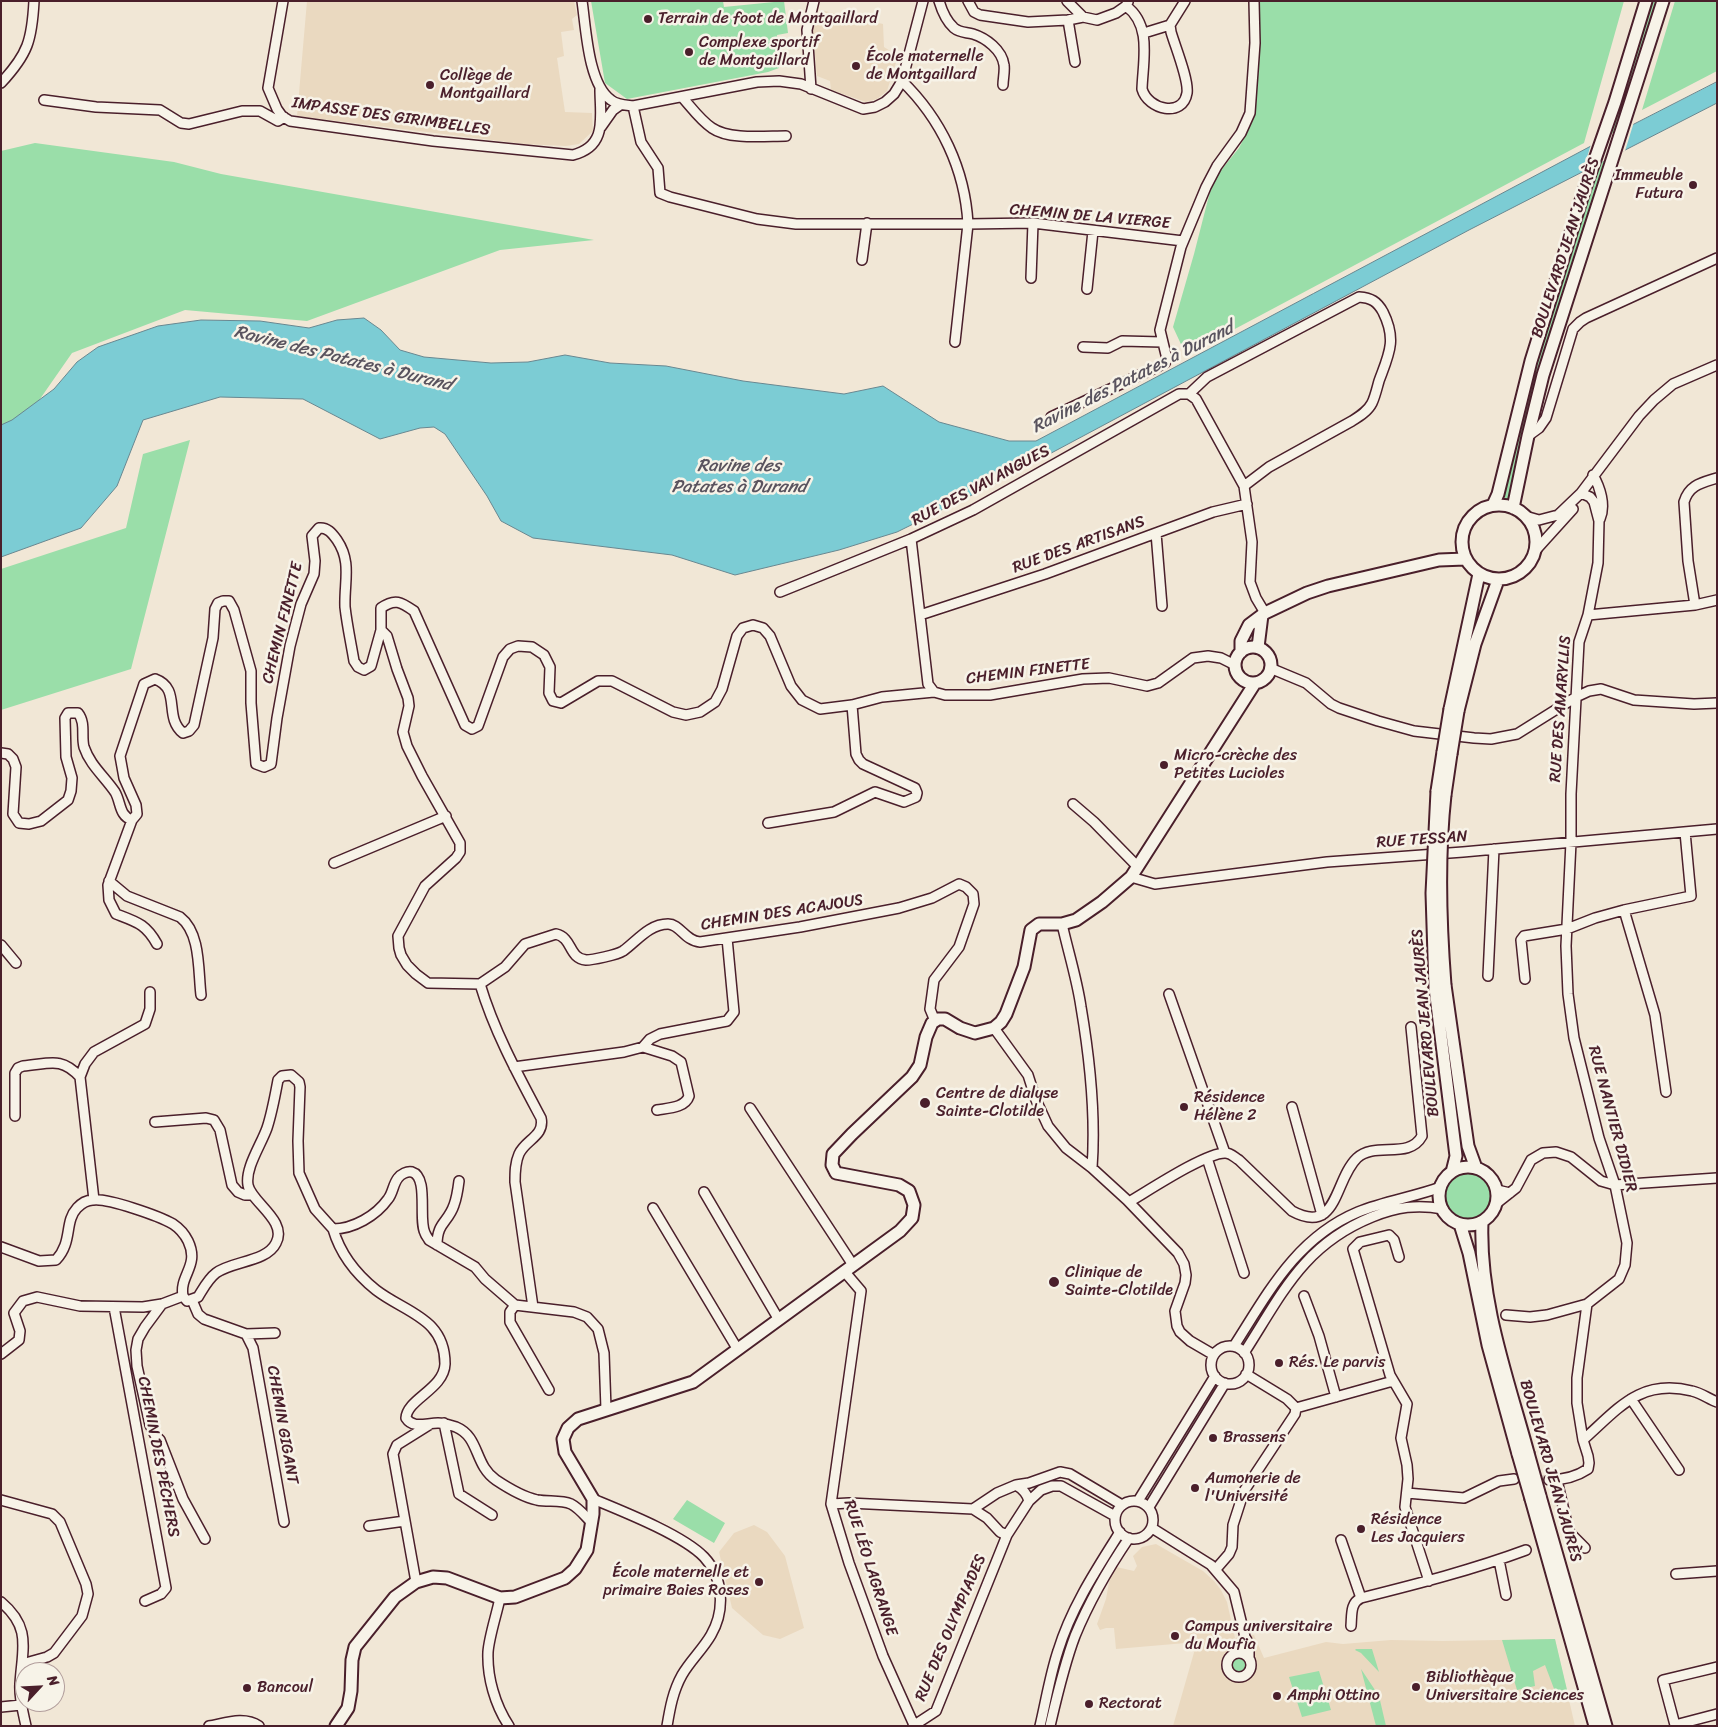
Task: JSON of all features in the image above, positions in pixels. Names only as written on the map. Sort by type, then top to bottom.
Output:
[{"type":"main road","name":"BOULEVARD JEAN JAURÈS","points":[[1493,505],[1498,494],[1531,362],[1646,1]]},
{"type":"main road","name":"BOULEVARD JEAN JAURÈS","points":[[1513,508],[1528,436],[1553,343],[1663,1]]},
{"type":"main road","points":[[1493,505],[1513,508],[1525,516],[1532,526],[1536,539],[1535,551],[1530,563],[1521,572],[1510,578],[1498,580],[1478,574],[1465,559],[1461,542],[1465,526],[1472,516],[1482,509],[1493,505]]},
{"type":"main road","points":[[1439,560],[1449,554],[1461,542]]},
{"type":"main road","points":[[1242,652],[1242,641],[1249,625],[1264,614],[1307,593],[1328,586],[1439,560],[1465,559]]},
{"type":"main road","name":"BOULEVARD JEAN JAURÈS","points":[[1452,1172],[1456,1156],[1432,893],[1441,793],[1478,574]]},
{"type":"main road","name":"BOULEVARD JEAN JAURÈS","points":[[1454,710],[1498,580]]},
{"type":"main road","points":[[1258,647],[1264,614]]},
{"type":"main road","points":[[1258,647],[1268,656],[1270,668],[1266,678],[1250,682],[1239,677],[1235,665],[1236,660],[1247,648],[1258,647]]},
{"type":"main road","points":[[336,1726],[348,1708],[355,1647],[395,1597],[416,1582],[432,1577],[447,1578],[500,1598],[515,1597],[565,1578],[575,1569],[587,1550],[593,1499],[565,1452],[563,1440],[568,1428],[578,1419],[693,1382],[900,1231],[912,1218],[914,1204],[909,1191],[899,1184],[836,1173],[832,1165],[833,1154],[912,1077],[920,1065],[926,1037],[932,1023],[938,1018],[945,1019],[960,1028],[975,1033],[994,1028],[1006,1014],[1021,977],[1031,930],[1039,924],[1062,924],[1076,920],[1089,912],[1135,872],[1240,706],[1250,682]]},
{"type":"main road","name":"BOULEVARD JEAN JAURÈS","points":[[1440,986],[1468,1146],[1476,1168]]},
{"type":"main road","points":[[1476,1168],[1489,1176],[1496,1190],[1496,1203],[1493,1211],[1482,1222],[1467,1225],[1460,1224],[1453,1221],[1443,1210],[1440,1202],[1441,1186],[1452,1172],[1460,1169],[1476,1168]]},
{"type":"main road","name":"BOULEVARD JEAN JAURÈS","points":[[1482,1222],[1483,1263],[1496,1338],[1523,1454]]},
{"type":"main road","name":"BOULEVARD JEAN JAURÈS","points":[[1460,1224],[1469,1253],[1488,1345],[1606,1726]]},
{"type":"main road","name":"BOULEVARD JEAN JAURÈS","points":[[1536,1498],[1595,1726]]},
{"type":"street","points":[[1,83],[23,57],[32,32],[34,1]]},
{"type":"street","name":"IMPASSE DES GIRIMBELLES","points":[[283,1],[268,88],[276,107],[290,121],[433,141],[573,155],[586,151],[595,143],[600,127],[600,88],[594,74],[582,1]]},
{"type":"street","points":[[811,89],[807,30],[814,1]]},
{"type":"street","points":[[600,88],[605,95],[620,104],[633,106],[757,82],[779,81],[800,84],[863,108],[875,107],[885,102],[894,94],[902,81],[923,1]]},
{"type":"street","points":[[939,1],[944,15],[953,27],[961,32],[972,34],[985,40],[997,49],[1002,57],[1004,66],[1003,85]]},
{"type":"street","points":[[968,1],[974,12],[980,16],[1028,22],[1068,20],[1083,17],[1097,20],[1106,18],[1127,4],[1140,21],[1144,33],[1142,89],[1144,96],[1149,102],[1162,108],[1172,109],[1182,103],[1187,94],[1187,85],[1170,25],[1185,1]]},
{"type":"street","points":[[1066,1],[1083,17]]},
{"type":"street","points":[[1051,417],[1164,363],[1167,359],[1160,330],[1183,241],[1206,187],[1217,166],[1241,133],[1250,113],[1255,43],[1254,1]]},
{"type":"street","points":[[1068,20],[1074,62]]},
{"type":"street","points":[[1144,33],[1170,25]]},
{"type":"street","points":[[902,81],[916,95],[951,148],[967,203],[968,224],[955,342]]},
{"type":"street","points":[[682,97],[715,130],[739,136],[786,136]]},
{"type":"street","points":[[44,100],[102,107],[160,110],[181,123],[189,124],[242,111],[260,111],[278,121],[284,117]]},
{"type":"street","name":"IMPASSE DES GIRIMBELLES","points":[[600,127],[620,104]]},
{"type":"street","name":"CHEMIN DE LA VIERGE","points":[[633,106],[641,142],[658,168],[660,193],[687,203],[756,219],[796,224],[1033,223],[1183,241]]},
{"type":"street","points":[[862,260],[867,223]]},
{"type":"street","points":[[1031,278],[1033,223]]},
{"type":"street","points":[[1087,289],[1093,231]]},
{"type":"street","points":[[1528,436],[1539,428],[1546,418],[1572,329],[1576,324],[1717,258]]},
{"type":"street","name":"RUE DES VAVANGUES","points":[[780,592],[912,539],[973,510],[1179,394],[1189,394],[1207,377],[1359,297],[1370,298],[1379,305],[1390,326],[1392,338],[1372,404],[1364,414],[1352,422],[1269,467],[1244,486]]},
{"type":"street","points":[[1083,347],[1108,348],[1122,340],[1162,342]]},
{"type":"street","points":[[1535,551],[1572,510],[1581,493],[1639,416],[1662,392],[1686,377],[1717,365]]},
{"type":"street","points":[[1189,394],[1196,399],[1244,486],[1252,542],[1250,582],[1264,614]]},
{"type":"street","name":"RUE DES AMARYLLIS","points":[[1594,475],[1600,486],[1603,513],[1599,521]]},
{"type":"street","points":[[1695,605],[1688,560],[1684,502],[1686,494],[1692,488],[1717,478]]},
{"type":"street","points":[[1525,516],[1539,520],[1558,515],[1581,493]]},
{"type":"street","name":"RUE DES AMARYLLIS","points":[[1571,842],[1571,794],[1579,642],[1588,615],[1598,563],[1599,521],[1594,502],[1590,497],[1581,493]]},
{"type":"street","name":"RUE DES ARTISANS","points":[[920,616],[1045,574],[1213,512],[1247,504]]},
{"type":"street","name":"CHEMIN FINETTE","points":[[157,944],[150,932],[140,922],[116,914],[109,900],[108,885],[132,820],[137,814],[136,805],[124,778],[120,756],[144,684],[155,678],[164,682],[170,690],[173,720],[176,728],[183,733],[189,731],[194,725],[213,638],[214,609],[218,603],[229,601],[234,610],[251,671],[251,703],[256,764],[264,767],[271,764],[276,718],[290,646],[301,604],[314,574],[315,561],[312,536],[319,528],[323,528],[333,534],[343,550],[346,566],[345,607],[354,661],[358,667],[364,670],[371,666],[381,630],[381,608],[390,602],[402,602],[414,611],[464,725],[472,729],[478,726],[503,657],[510,649],[518,646],[532,647],[544,655],[550,667],[549,693],[553,701],[561,703],[598,682],[612,680],[673,712],[686,715],[700,712],[715,702],[722,689],[737,636],[744,628],[754,625],[763,628],[770,636],[791,686],[802,700],[820,709],[852,705],[882,697],[934,692],[945,695],[990,695],[1083,679],[1109,678],[1147,686],[1158,683],[1193,658],[1208,656],[1221,658],[1235,665]]},
{"type":"street","points":[[1156,533],[1162,606]]},
{"type":"street","points":[[912,539],[928,684],[934,692]]},
{"type":"street","points":[[1588,615],[1695,605],[1717,600]]},
{"type":"street","points":[[381,630],[388,636],[408,698],[409,706],[403,732],[407,746],[460,843],[460,852],[424,886],[398,936],[399,948],[407,965],[428,983],[480,984],[488,1010],[514,1067],[541,1118],[543,1124],[539,1132],[520,1152],[515,1167],[515,1182],[533,1307]]},
{"type":"street","points":[[1270,668],[1306,683],[1331,704],[1355,713],[1414,730],[1474,738],[1491,739],[1517,734],[1576,697],[1589,691],[1601,689],[1634,700],[1694,704],[1717,703]]},
{"type":"street","points":[[768,823],[834,812],[875,792],[904,802],[916,797],[915,788],[858,760],[852,705]]},
{"type":"street","points":[[1,753],[8,754],[16,766],[13,814],[19,823],[29,824],[40,821],[68,800],[72,778],[66,757],[65,718],[68,713],[78,713],[82,722],[84,746],[93,765],[115,792],[120,801],[122,812],[127,818],[132,820]]},
{"type":"street","points":[[1073,804],[1094,822],[1135,872]]},
{"type":"street","points":[[334,863],[446,816]]},
{"type":"street","name":"RUE TESSAN","points":[[1135,872],[1155,884],[1327,862],[1717,829]]},
{"type":"street","points":[[1525,979],[1521,940],[1524,936],[1567,930],[1595,918],[1624,910],[1691,896],[1685,832]]},
{"type":"street","name":"RUE NANTIER DIDIER","points":[[1506,1315],[1530,1317],[1546,1315],[1587,1304],[1619,1279],[1625,1264],[1627,1243],[1615,1185],[1600,1138],[1574,1038],[1568,994],[1567,930],[1571,842]]},
{"type":"street","points":[[1488,976],[1494,849]]},
{"type":"street","points":[[109,880],[127,896],[180,917],[186,922],[194,937],[201,995]]},
{"type":"street","name":"CHEMIN DES ACAJOUS","points":[[480,984],[505,967],[525,944],[556,934],[565,938],[574,955],[585,960],[621,953],[633,941],[652,928],[665,924],[676,926],[693,942],[700,942],[899,908],[932,898],[959,884],[966,887],[973,894],[974,904],[959,947],[934,980],[930,1009],[935,1021]]},
{"type":"street","points":[[1624,910],[1655,1015],[1666,1092]]},
{"type":"street","points":[[1062,924],[1081,1006],[1093,1102],[1094,1141],[1092,1168]]},
{"type":"street","points":[[514,1067],[624,1052],[643,1046],[650,1039],[660,1034],[727,1021],[734,1012],[727,938]]},
{"type":"street","points":[[1,945],[16,963]]},
{"type":"street","points":[[94,1200],[80,1078],[85,1064],[94,1052],[145,1024],[150,1009],[150,992]]},
{"type":"street","points":[[1169,994],[1225,1153]]},
{"type":"street","points":[[1129,1202],[1207,1158],[1225,1153],[1232,1155],[1238,1160],[1292,1211],[1309,1218],[1327,1212],[1351,1164],[1358,1156],[1367,1152],[1410,1147],[1418,1143],[1422,1136],[1411,1027]]},
{"type":"street","points":[[994,1028],[1028,1075],[1036,1100],[1048,1126],[1066,1148],[1092,1168],[1129,1202],[1178,1253],[1184,1264],[1186,1275],[1185,1284],[1175,1311],[1177,1326],[1190,1341],[1214,1355]]},
{"type":"street","points":[[643,1046],[678,1059],[683,1066],[687,1100],[682,1105],[657,1110]]},
{"type":"street","points":[[14,1116],[15,1073],[18,1068],[62,1063],[69,1066],[80,1078]]},
{"type":"street","points":[[1,1247],[39,1261],[56,1260],[63,1253],[72,1217],[76,1209],[85,1201],[103,1200],[148,1214],[174,1225],[182,1232],[191,1251],[192,1261],[182,1287],[183,1296],[187,1301],[198,1297],[209,1280],[217,1272],[269,1252],[276,1244],[278,1237],[277,1228],[264,1206],[248,1189],[247,1182],[248,1171],[267,1127],[278,1080],[282,1076],[291,1075],[299,1082],[300,1087],[299,1174],[315,1209],[332,1229],[349,1263],[376,1290],[430,1324],[444,1350],[445,1367],[442,1375],[436,1384],[406,1414],[409,1423],[414,1425],[444,1423],[462,1430],[472,1439],[483,1467],[495,1480],[537,1500],[568,1503],[574,1506],[591,1522]]},
{"type":"street","points":[[1292,1107],[1322,1215]]},
{"type":"street","name":"RUE LÉO LAGRANGE","points":[[750,1108],[849,1268],[861,1291],[831,1504],[849,1563],[883,1656],[914,1725]]},
{"type":"street","points":[[155,1122],[206,1118],[214,1120],[220,1130],[232,1185],[238,1192],[245,1195],[253,1195]]},
{"type":"street","points":[[1496,1203],[1516,1188],[1531,1160],[1543,1153],[1556,1152],[1571,1158],[1601,1181],[1615,1185],[1717,1178]]},
{"type":"street","points":[[1207,1158],[1244,1273]]},
{"type":"street","points":[[332,1229],[342,1229],[374,1214],[389,1198],[397,1179],[409,1172],[417,1176],[422,1190],[424,1233],[437,1245],[475,1267],[515,1305],[574,1312],[587,1317],[598,1329],[604,1353],[606,1409]]},
{"type":"street","points":[[437,1245],[439,1227],[449,1216],[454,1206],[459,1181]]},
{"type":"street","points":[[1234,1346],[1284,1269],[1315,1238],[1328,1228],[1356,1213],[1441,1186]]},
{"type":"street","points":[[1496,1190],[1510,1193]]},
{"type":"street","points":[[704,1192],[779,1320]]},
{"type":"street","points":[[1244,1353],[1295,1274],[1314,1252],[1330,1239],[1361,1221],[1383,1213],[1417,1206],[1427,1206],[1443,1210]]},
{"type":"street","points":[[653,1208],[738,1350]]},
{"type":"street","points":[[1399,1257],[1394,1240],[1389,1235],[1360,1242],[1353,1249],[1390,1375],[1407,1404],[1401,1438],[1407,1465],[1405,1507],[1429,1581]]},
{"type":"street","points":[[1,1354],[19,1340],[20,1331],[14,1313],[23,1301],[37,1297],[80,1306],[143,1307],[162,1304],[183,1296]]},
{"type":"street","points":[[1304,1296],[1319,1336],[1336,1397]]},
{"type":"street","points":[[192,1300],[198,1314],[204,1319],[246,1334],[275,1333]]},
{"type":"street","points":[[162,1304],[138,1339],[136,1350],[137,1366],[150,1425],[154,1435],[160,1440],[183,1498],[205,1539]]},
{"type":"street","points":[[1585,1548],[1570,1533],[1553,1480],[1580,1474],[1588,1469],[1588,1456],[1583,1440],[1577,1403],[1577,1378],[1587,1304]]},
{"type":"street","points":[[515,1305],[510,1312],[510,1322],[550,1390]]},
{"type":"street","name":"CHEMIN DES PÊCHERS","points":[[114,1307],[166,1588],[161,1594],[145,1601]]},
{"type":"street","name":"CHEMIN GIGANT","points":[[246,1334],[253,1348],[284,1522]]},
{"type":"street","points":[[1234,1346],[1244,1353],[1249,1363],[1246,1374],[1237,1382],[1225,1383],[1216,1376],[1211,1366],[1214,1355],[1222,1347],[1234,1346]]},
{"type":"street","points":[[1246,1374],[1287,1400],[1296,1408]]},
{"type":"street","points":[[1138,1501],[1216,1376]]},
{"type":"street","points":[[1296,1408],[1394,1381]]},
{"type":"street","points":[[1149,1507],[1225,1383]]},
{"type":"street","points":[[1583,1440],[1631,1399],[1649,1390],[1670,1388],[1694,1391],[1717,1402]]},
{"type":"street","points":[[1631,1399],[1679,1470]]},
{"type":"street","points":[[1216,1569],[1230,1554],[1233,1525],[1244,1491],[1295,1414],[1296,1408]]},
{"type":"street","points":[[416,1582],[394,1460],[394,1449],[401,1442],[432,1423]]},
{"type":"street","points":[[444,1423],[459,1494],[492,1515]]},
{"type":"street","points":[[973,1509],[1002,1490],[1060,1472],[1070,1474],[1122,1504]]},
{"type":"street","points":[[1406,1493],[1464,1498],[1499,1481],[1514,1479]]},
{"type":"street","points":[[1016,1485],[1022,1488],[1029,1501],[1041,1490],[1052,1486],[1061,1486],[1116,1516]]},
{"type":"street","points":[[987,1518],[990,1498]]},
{"type":"street","points":[[593,1499],[687,1544],[704,1558],[712,1569],[719,1585],[721,1601],[719,1620],[710,1637],[682,1674],[671,1700],[666,1726]]},
{"type":"street","points":[[1,1500],[52,1514],[60,1522],[86,1584],[88,1594],[82,1616],[54,1653],[29,1662]]},
{"type":"street","name":"RUE DES OLYMPIADES","points":[[914,1725],[936,1711],[1007,1535],[1029,1501]]},
{"type":"street","points":[[1138,1501],[1149,1507],[1153,1517],[1152,1528],[1145,1536],[1129,1538],[1120,1532],[1117,1527],[1116,1516],[1122,1504],[1138,1501]]},
{"type":"street","points":[[831,1504],[849,1503],[973,1509],[987,1518],[1000,1532],[1007,1535]]},
{"type":"street","points":[[369,1526],[405,1521]]},
{"type":"street","points":[[1152,1528],[1216,1569],[1234,1592],[1245,1637],[1249,1644],[1245,1656]]},
{"type":"street","points":[[1040,1726],[1058,1650],[1070,1620],[1095,1571],[1120,1532]]},
{"type":"street","points":[[1050,1726],[1066,1662],[1075,1638],[1091,1602],[1129,1538]]},
{"type":"street","points":[[1341,1540],[1361,1598]]},
{"type":"street","points":[[1352,1626],[1353,1605],[1356,1600],[1429,1581],[1526,1550]]},
{"type":"street","points":[[1499,1560],[1506,1595]]},
{"type":"street","points":[[1676,1574],[1717,1571]]},
{"type":"street","points":[[500,1598],[488,1651],[492,1686],[502,1716],[509,1726]]},
{"type":"street","points":[[1,1602],[12,1611],[19,1622],[24,1637],[22,1662]]},
{"type":"street","points":[[1717,1667],[1663,1680],[1675,1725],[1717,1714]]},
{"type":"street","points":[[1,1707],[15,1706]]},
{"type":"street","points":[[23,1712],[26,1726]]},
{"type":"street","points":[[209,1726],[244,1720],[252,1721],[259,1726]]},
{"type":"shaded area","name":"Collège de Montgaillard","points":[[307,1],[574,1],[577,15],[572,19],[574,30],[561,32],[564,56],[557,58],[565,112],[592,113],[593,131],[579,144],[566,146],[524,144],[297,116]]},
{"type":"shaded area","name":"École maternelle de Montgaillard","points":[[820,10],[883,24],[884,47],[898,56],[887,91],[877,99],[866,102],[831,90],[830,81],[817,76],[812,23]]},
{"type":"shaded area","name":"École maternelle et primaire Baies Roses","points":[[754,1525],[767,1532],[785,1556],[804,1628],[780,1639],[763,1635],[732,1608],[719,1552],[734,1533]]},
{"type":"shaded area","name":"Campus universitaire du Moufia","points":[[1156,1544],[1203,1571],[1214,1581],[1227,1602],[1235,1638],[1254,1635],[1264,1658],[1326,1642],[1343,1644],[1391,1640],[1555,1639],[1575,1726],[1173,1726],[1197,1642],[1116,1649],[1114,1628],[1100,1630],[1097,1624],[1106,1599],[1112,1566],[1134,1571],[1137,1566],[1133,1556],[1142,1547]]},
{"type":"green space","name":"Complexe sportif de Montgaillard","points":[[591,1],[723,1],[724,7],[784,1],[788,33],[777,35],[779,68],[768,72],[627,99],[605,83]]},
{"type":"green space","points":[[1258,1],[1624,1],[1584,143],[1186,355],[1173,327],[1213,180],[1239,148],[1253,120],[1259,17]]},
{"type":"green space","points":[[1652,1],[1658,1],[1599,187],[1510,500],[1503,499],[1515,440],[1537,355],[1563,281]]},
{"type":"green space","points":[[1675,1],[1717,1],[1717,71],[1642,110]]},
{"type":"green space","points":[[35,143],[174,162],[221,174],[594,240],[500,250],[307,321],[185,310],[72,353],[1,455],[1,151]]},
{"type":"green space","points":[[190,440],[131,669],[1,710],[1,569],[126,528],[143,454]]},
{"type":"green space","points":[[1463,1173],[1473,1173],[1485,1179],[1490,1187],[1490,1205],[1485,1213],[1477,1218],[1463,1219],[1455,1216],[1448,1209],[1445,1201],[1445,1191],[1448,1183],[1455,1176]]},
{"type":"green space","points":[[687,1500],[725,1523],[714,1543],[673,1519]]},
{"type":"green space","points":[[1555,1639],[1568,1694],[1556,1694],[1545,1665],[1533,1671],[1535,1686],[1517,1690],[1502,1640]]},
{"type":"green space","points":[[1372,1649],[1379,1672],[1361,1653],[1355,1650]]},
{"type":"green space","points":[[1239,1656],[1245,1658],[1247,1664],[1245,1670],[1239,1672],[1233,1670],[1231,1664],[1233,1658]]},
{"type":"green space","points":[[1361,1669],[1379,1696],[1386,1726],[1376,1726]]},
{"type":"green space","points":[[1319,1671],[1331,1710],[1302,1717],[1289,1677]]},
{"type":"water","name":"Ravine des Patates à Durand","points":[[1717,82],[1717,103],[1469,230],[982,490],[897,532],[839,550],[735,575],[672,555],[533,538],[501,521],[487,496],[445,434],[434,427],[420,428],[380,439],[303,399],[220,397],[143,420],[117,486],[81,528],[1,557],[1,425],[12,420],[54,389],[77,362],[98,347],[158,326],[201,320],[260,321],[309,328],[337,320],[364,318],[381,330],[400,350],[424,357],[491,363],[528,362],[565,355],[610,363],[666,366],[743,381],[844,394],[883,386],[939,422],[1009,441],[1036,441],[1591,146]]},
{"type":"pier","points":[[1634,122],[1625,151],[1583,171],[1591,144]]},
{"type":"tunnel","points":[[1514,1479],[1549,1480]]},
{"type":"place","name":"Terrain de foot de Montgaillard","points":[[648,19]]},
{"type":"place","name":"Complexe sportif de Montgaillard","points":[[689,52]]},
{"type":"place","name":"École maternelle de Montgaillard","points":[[856,66]]},
{"type":"place","name":"Collège de Montgaillard","points":[[430,85]]},
{"type":"place","name":"Immeuble Futura","points":[[1693,185]]},
{"type":"place","name":"Micro-crèche des Petites Lucioles","points":[[1164,765]]},
{"type":"place","name":"Centre de dialyse Sainte-Clotilde","points":[[925,1103]]},
{"type":"place","name":"Résidence Hélène 2","points":[[1184,1107]]},
{"type":"place","name":"Clinique de Sainte-Clotilde","points":[[1054,1282]]},
{"type":"place","name":"Rés. Le parvis","points":[[1279,1363]]},
{"type":"place","name":"Brassens","points":[[1213,1438]]},
{"type":"place","name":"Aumonerie de l'Université","points":[[1195,1488]]},
{"type":"place","name":"Résidence Les Jacquiers","points":[[1361,1529]]},
{"type":"place","name":"École maternelle et primaire Baies Roses","points":[[759,1582]]},
{"type":"place","name":"Campus universitaire du Moufia","points":[[1175,1636]]},
{"type":"place","name":"Bibliothèque Universitaire Sciences","points":[[1416,1687]]},
{"type":"place","name":"Bancoul","points":[[247,1688]]},
{"type":"place","name":"Amphi Ottino","points":[[1277,1696]]},
{"type":"place","name":"Rectorat","points":[[1089,1704]]}]
